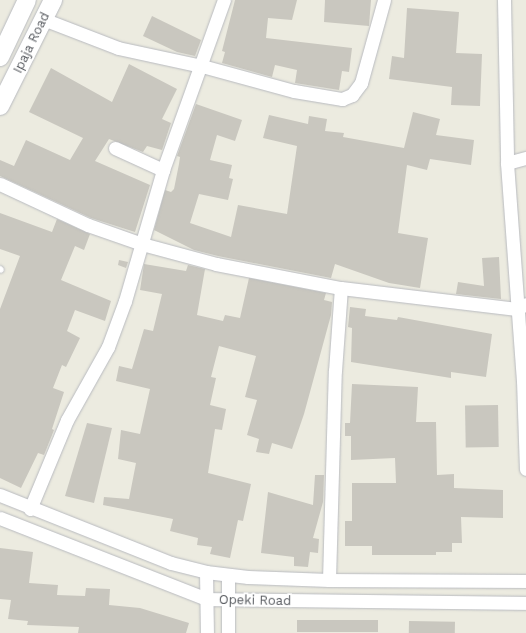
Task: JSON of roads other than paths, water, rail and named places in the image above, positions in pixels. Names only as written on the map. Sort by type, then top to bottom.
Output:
[{"type":"main road","name":"Ipaja Road","points":[[0,57],[27,0]]},
{"type":"main road","name":"Ipaja Road","points":[[0,106],[53,0]]},
{"type":"street","points":[[30,509],[67,420],[108,347],[125,301],[163,170],[202,66],[224,0]]},
{"type":"street","points":[[43,19],[118,48],[202,66],[287,90],[342,99],[352,95],[361,83],[384,0]]},
{"type":"street","points":[[504,0],[507,163],[521,307],[526,468]]},
{"type":"street","points":[[115,148],[163,170]]},
{"type":"street","points":[[507,163],[526,158]]},
{"type":"street","points":[[0,184],[88,225],[142,244],[216,264],[341,288],[521,307]]},
{"type":"street","points":[[329,580],[335,371],[341,288]]},
{"type":"street","name":"Opeki Road","points":[[0,495],[30,509],[171,563],[206,572],[228,575],[329,580],[526,581]]},
{"type":"street","name":"Opeki Road","points":[[0,518],[207,600],[526,603]]},
{"type":"street","points":[[206,572],[207,633]]},
{"type":"street","points":[[228,575],[228,633]]}]
